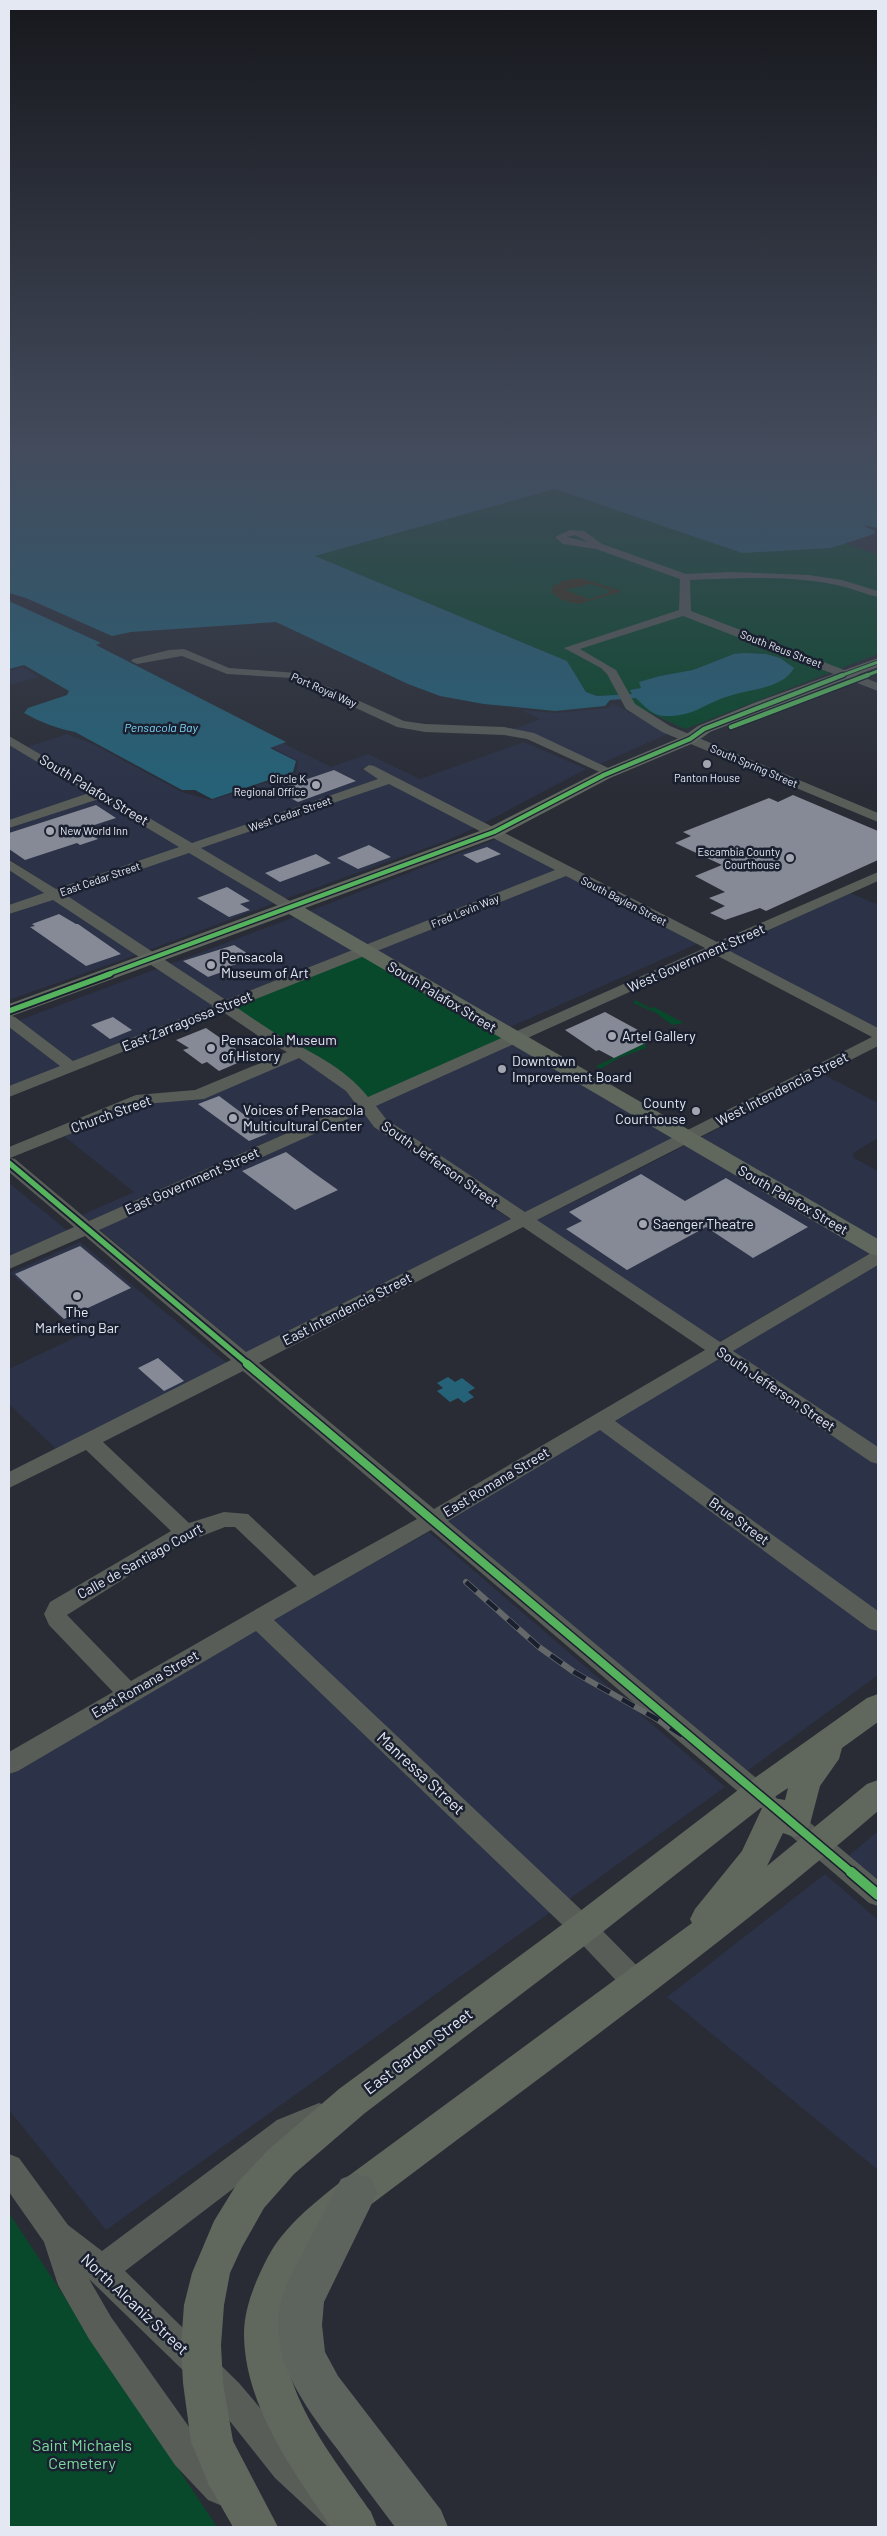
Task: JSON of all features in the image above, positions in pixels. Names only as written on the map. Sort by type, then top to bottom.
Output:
[{"type":"highway","points":[[356,2193],[302,2299],[300,2325],[303,2352],[312,2377],[322,2392],[424,2527]]},
{"type":"main road","points":[[9,1011],[494,832],[608,773],[690,739],[718,732],[851,677],[878,662]]},
{"type":"main road","points":[[851,677],[878,671]]},
{"type":"main road","name":"South Palafox Street","points":[[290,907],[513,1039],[878,1249]]},
{"type":"main road","name":"East Garden Street","points":[[354,2527],[298,2440],[268,2376],[264,2347],[268,2302],[283,2266],[313,2229],[356,2193],[685,1948],[790,1867],[786,1817],[840,1735],[878,1706]]},
{"type":"main road","points":[[685,1948],[786,1817],[805,1782],[840,1735]]},
{"type":"main road","name":"East Garden Street","points":[[257,2527],[224,2470],[212,2442],[202,2367],[202,2321],[206,2292],[218,2255],[239,2213],[276,2168],[352,2101],[583,1928],[786,1817],[878,1793]]},
{"type":"street","points":[[649,564],[685,577],[730,575],[809,578],[842,583],[878,594]]},
{"type":"street","points":[[570,648],[683,612],[686,610],[685,577]]},
{"type":"street","name":"South Reus Street","points":[[683,612],[878,687]]},
{"type":"street","name":"South Spring Street","points":[[570,648],[605,666],[612,672],[630,706],[666,729],[878,818]]},
{"type":"street","name":"Port Royal Way","points":[[137,661],[169,652],[184,652],[228,671],[296,676],[401,724],[425,728],[487,731],[534,741],[608,773]]},
{"type":"street","name":"South Palafox Street","points":[[9,740],[290,907]]},
{"type":"street","name":"South Baylen Street","points":[[369,769],[494,832],[878,1034]]},
{"type":"street","name":"West Cedar Street","points":[[190,848],[390,779]]},
{"type":"street","points":[[9,824],[100,794]]},
{"type":"street","name":"East Cedar Street","points":[[9,910],[190,848]]},
{"type":"street","name":"South Jefferson Street","points":[[9,864],[269,1036],[300,1052],[352,1087],[380,1123],[522,1221],[878,1457]]},
{"type":"street","name":"Fred Levin Way","points":[[365,951],[565,871]]},
{"type":"street","name":"West Government Street","points":[[513,1039],[878,876]]},
{"type":"street","name":"East Zarragossa Street","points":[[9,1092],[365,951]]},
{"type":"street","points":[[9,1020],[71,1066]]},
{"type":"street","name":"East Government Street","points":[[9,1263],[513,1039]]},
{"type":"street","name":"West Intendencia Street","points":[[687,1138],[878,1040]]},
{"type":"street","name":"Church Street","points":[[9,1153],[142,1099],[198,1094],[300,1052]]},
{"type":"street","name":"East Intendencia Street","points":[[9,1481],[687,1138]]},
{"type":"street","points":[[9,1163],[878,1895]]},
{"type":"street","name":"East Romana Street","points":[[9,1764],[312,1587],[432,1520],[878,1257]]},
{"type":"street","name":"Brue Street","points":[[600,1420],[878,1623]]},
{"type":"street","points":[[89,1441],[185,1532]]},
{"type":"street","name":"Calle de Santiago Court","points":[[129,1694],[55,1614],[58,1608],[185,1532],[226,1517],[240,1519],[312,1587]]},
{"type":"street","name":"Manressa Street","points":[[258,1619],[583,1928]]},
{"type":"street","points":[[583,1928],[637,1984]]},
{"type":"street","points":[[102,2270],[287,2130],[352,2101]]},
{"type":"street","points":[[9,2168],[57,2235]]},
{"type":"street","name":"North Alcaniz Street","points":[[57,2235],[102,2270],[202,2367],[228,2394],[287,2466],[354,2527]]},
{"type":"street","name":"North Alcaniz Street","points":[[57,2235],[69,2274],[106,2336],[187,2453],[257,2527]]},
{"type":"shaded area","points":[[22,667],[39,677],[9,685],[9,671]]},
{"type":"shaded area","points":[[613,704],[670,733],[600,764],[534,734],[511,730],[540,719],[521,710],[557,713],[608,708]]},
{"type":"shaded area","points":[[67,734],[95,745],[182,792],[211,800],[296,773],[298,761],[271,747],[283,743],[331,767],[368,754],[420,779],[524,742],[586,769],[484,823],[369,765],[361,769],[382,779],[192,844],[27,747]]},
{"type":"shaded area","points":[[9,744],[92,794],[9,820]]},
{"type":"shaded area","points":[[389,783],[477,827],[443,842],[285,899],[199,848]]},
{"type":"shaded area","points":[[99,798],[182,847],[57,890],[9,859],[9,827]]},
{"type":"shaded area","points":[[499,838],[557,871],[366,946],[307,912]]},
{"type":"shaded area","points":[[189,852],[275,903],[149,950],[64,895]]},
{"type":"shaded area","points":[[9,869],[46,894],[9,906]]},
{"type":"shaded area","points":[[565,875],[699,943],[506,1029],[375,951]]},
{"type":"shaded area","points":[[850,893],[878,905],[878,1029],[725,950]]},
{"type":"shaded area","points":[[54,898],[139,954],[9,1000],[9,914]]},
{"type":"shaded area","points":[[297,916],[356,950],[226,1001],[170,964]]},
{"type":"shaded area","points":[[159,968],[215,1005],[9,1087],[9,1024]]},
{"type":"shaded area","points":[[513,1044],[676,1137],[522,1214],[386,1121],[373,1106]]},
{"type":"shaded area","points":[[299,1057],[345,1089],[355,1103],[89,1221],[82,1215],[134,1192],[64,1136],[146,1103],[191,1100]]},
{"type":"shaded area","points":[[823,1074],[878,1103],[878,1138],[853,1153],[854,1158],[878,1171],[878,1243],[698,1139]]},
{"type":"shaded area","points":[[362,1111],[374,1126],[511,1220],[247,1353],[99,1229]]},
{"type":"shaded area","points":[[688,1144],[873,1252],[717,1343],[534,1222]]},
{"type":"shaded area","points":[[9,1183],[68,1231],[9,1257]]},
{"type":"shaded area","points":[[80,1242],[227,1363],[56,1449],[9,1404],[9,1369],[80,1335],[10,1273]]},
{"type":"shaded area","points":[[878,1265],[878,1450],[730,1352]]},
{"type":"shaded area","points":[[719,1359],[878,1465],[878,1614],[613,1421]]},
{"type":"shaded area","points":[[600,1428],[878,1632],[878,1675],[746,1772],[448,1521]]},
{"type":"shaded area","points":[[429,1532],[725,1787],[568,1900],[272,1620]]},
{"type":"shaded area","points":[[257,1630],[552,1911],[106,2230],[9,2110],[9,1775]]},
{"type":"shaded area","points":[[878,1831],[878,1883],[847,1857]]},
{"type":"shaded area","points":[[825,1874],[878,1920],[878,2170],[667,1997]]},
{"type":"green space","points":[[335,564],[878,564],[878,654],[685,729],[612,695],[597,696],[586,692],[567,661]]},
{"type":"green space","points":[[365,951],[513,1039],[364,1104],[351,1087],[225,1006]]},
{"type":"green space","points":[[635,1000],[650,1008],[654,1007],[684,1023],[672,1025],[656,1013],[633,1003]]},
{"type":"green space","points":[[645,1043],[646,1048],[619,1058],[600,1069],[596,1066]]},
{"type":"green space","name":"Saint Michaels Cemetery","points":[[9,2213],[217,2527],[9,2527]]},
{"type":"sand","points":[[580,578],[621,592],[578,604],[562,600],[552,593],[552,587],[563,581]],"holes":[[[591,584],[609,590],[609,593],[589,599],[565,590]]]},
{"type":"water","points":[[9,564],[335,564],[567,661],[586,692],[597,696],[632,694],[630,690],[641,688],[639,682],[693,670],[734,654],[766,654],[780,658],[794,668],[789,675],[774,684],[729,696],[691,712],[674,716],[660,716],[648,710],[636,698],[610,700],[605,706],[555,711],[484,704],[440,696],[408,684],[276,622],[131,632],[112,636],[26,598],[9,593]]},
{"type":"water","name":"Pensacola Bay","points":[[9,601],[101,643],[96,645],[286,742],[270,748],[296,761],[293,772],[212,799],[195,790],[182,790],[75,732],[49,725],[24,713],[28,708],[67,695],[69,691],[24,665],[9,669]]},
{"type":"water","points":[[448,1377],[455,1382],[462,1378],[475,1388],[468,1392],[474,1397],[464,1403],[458,1398],[450,1402],[437,1391],[443,1388],[437,1383]]},
{"type":"building","name":"Circle K Regional Office","points":[[334,770],[356,781],[298,802],[275,790]]},
{"type":"building","name":"Escambia County Courthouse","points":[[793,795],[878,831],[878,860],[766,911],[760,908],[725,920],[710,913],[725,906],[709,898],[725,892],[695,876],[722,865],[675,843],[691,836],[683,832],[769,798],[778,802]]},
{"type":"building","name":"New World Inn","points":[[96,805],[116,818],[82,829],[98,839],[80,845],[77,843],[25,860],[9,849],[9,833]]},
{"type":"building","points":[[369,845],[391,857],[358,869],[337,858]]},
{"type":"building","points":[[487,847],[501,854],[477,863],[463,855]]},
{"type":"building","points":[[316,854],[331,863],[280,882],[265,873]]},
{"type":"building","points":[[227,887],[250,901],[240,904],[250,910],[229,917],[197,898]]},
{"type":"building","points":[[59,914],[78,924],[121,954],[86,966],[30,927],[35,926],[32,924]]},
{"type":"building","name":"Pensacola Museum of Art","points":[[234,945],[250,955],[247,956],[251,959],[222,969],[225,971],[208,977],[183,961]]},
{"type":"building","name":"Artel Gallery","points":[[605,1012],[654,1039],[614,1058],[599,1050],[596,1051],[565,1030]]},
{"type":"building","points":[[113,1017],[132,1030],[110,1039],[91,1025]]},
{"type":"building","name":"Pensacola Museum of History","points":[[206,1028],[249,1058],[219,1071],[207,1062],[202,1064],[183,1050],[189,1048],[176,1040]]},
{"type":"building","name":"Voices of Pensacola Multicultural Center","points":[[219,1096],[269,1133],[249,1141],[198,1104]]},
{"type":"building","points":[[286,1152],[338,1190],[295,1210],[242,1171]]},
{"type":"building","name":"Saenger Theatre","points":[[641,1174],[685,1201],[726,1178],[808,1227],[753,1258],[706,1227],[627,1270],[566,1229],[582,1221],[569,1212]]},
{"type":"building","points":[[80,1246],[131,1288],[64,1319],[15,1274]]},
{"type":"building","points":[[158,1358],[184,1381],[164,1391],[138,1368]]},
{"type":"railway","points":[[466,1582],[539,1647],[574,1672],[655,1718],[700,1747]]},
{"type":"cycle path","points":[[9,1011],[494,832],[604,775],[690,739],[704,729],[759,706],[878,662]]},
{"type":"cycle path","points":[[731,727],[878,671]]},
{"type":"cycle path","points":[[9,1163],[878,1895]]},
{"type":"place","name":"Panton House","points":[[707,764]]},
{"type":"place","name":"Circle K Regional Office","points":[[316,785]]},
{"type":"place","name":"New World Inn","points":[[50,831]]},
{"type":"place","name":"Escambia County Courthouse","points":[[790,858]]},
{"type":"place","name":"Pensacola Museum of Art","points":[[211,965]]},
{"type":"place","name":"Artel Gallery","points":[[612,1036]]},
{"type":"place","name":"Pensacola Museum of History","points":[[211,1048]]},
{"type":"place","name":"Downtown Improvement Board","points":[[502,1069]]},
{"type":"place","name":"County Courthouse","points":[[696,1111]]},
{"type":"place","name":"Voices of Pensacola Multicultural Center","points":[[233,1118]]},
{"type":"place","name":"Saenger Theatre","points":[[643,1224]]},
{"type":"place","name":"The Marketing Bar","points":[[77,1296]]}]
